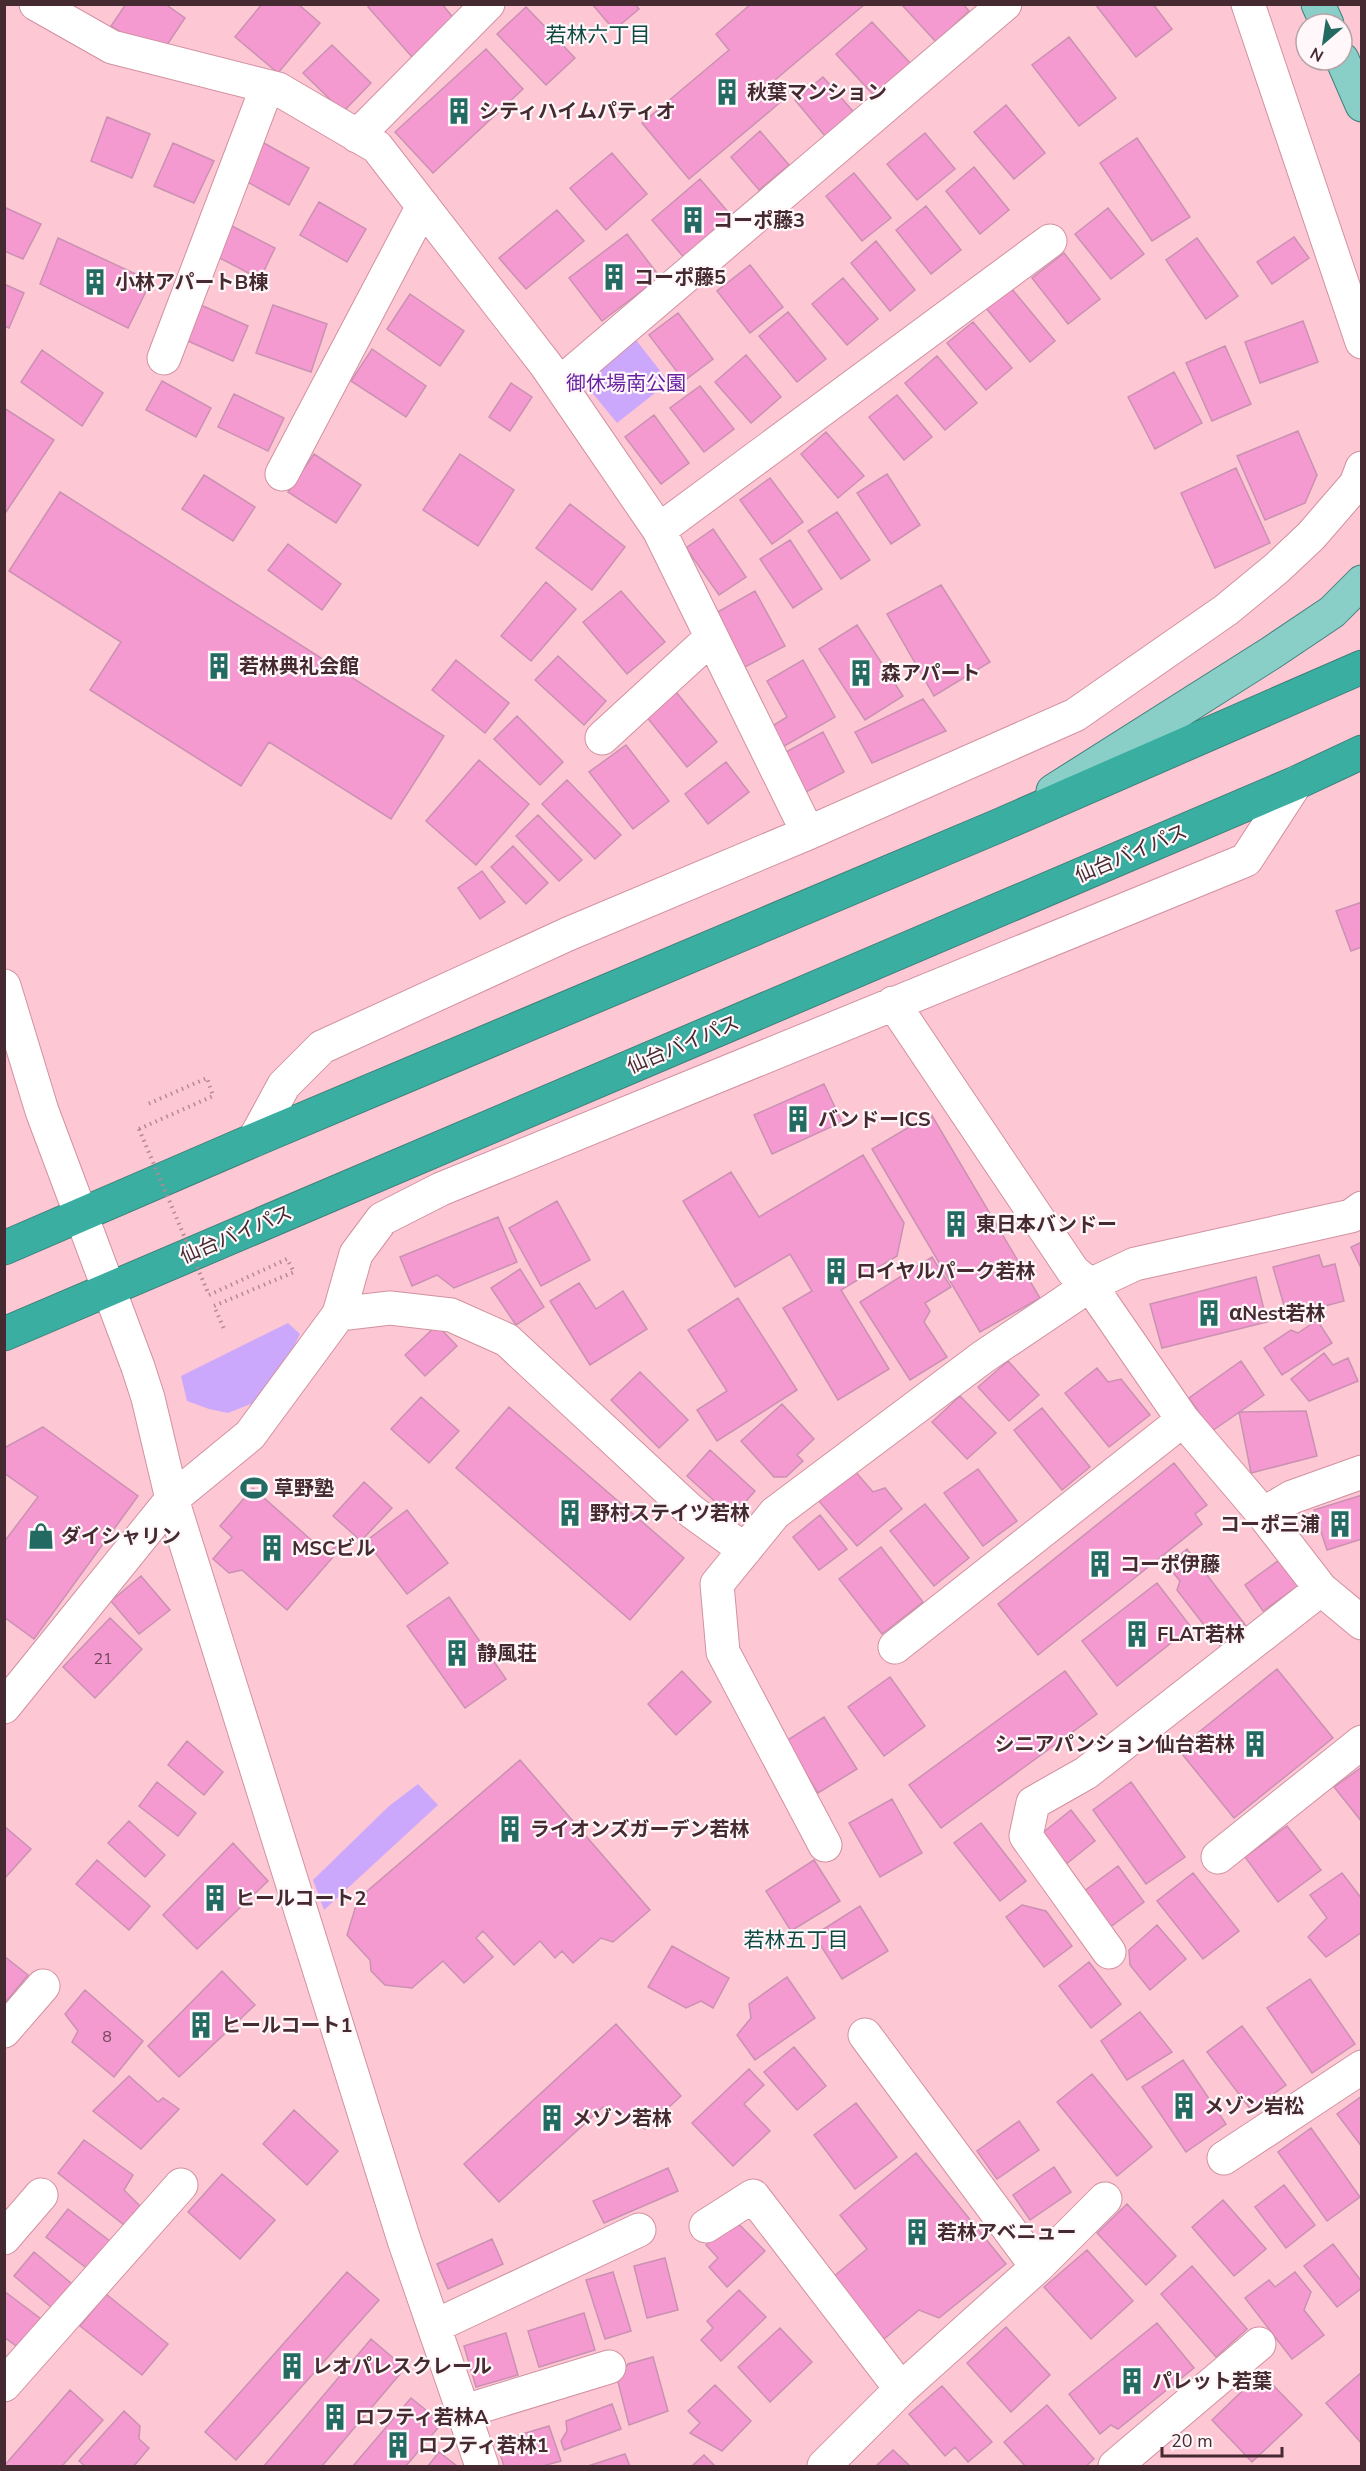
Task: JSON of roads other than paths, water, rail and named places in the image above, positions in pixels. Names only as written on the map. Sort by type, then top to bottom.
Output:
[{"type":"highway","points":[[4,1248],[998,826],[1362,667]]},
{"type":"highway","name":"仙台バイパス","points":[[4,1334],[1296,783],[1362,752]]},
{"type":"main road","points":[[1348,72],[1362,105]]},
{"type":"main road","points":[[998,826],[1271,653],[1332,612],[1362,582]]},
{"type":"street","points":[[36,4],[112,47],[279,89],[377,147],[559,384],[659,530],[808,833]]},
{"type":"street","points":[[357,135],[488,4]]},
{"type":"street","points":[[559,384],[1005,4]]},
{"type":"street","points":[[1248,4],[1362,342]]},
{"type":"street","points":[[164,358],[267,87]]},
{"type":"street","points":[[282,474],[423,206]]},
{"type":"street","points":[[659,530],[1050,241]]},
{"type":"street","points":[[254,1140],[284,1085],[322,1047],[568,934],[808,833],[1075,715],[1226,610],[1277,568],[1311,536],[1356,484],[1362,468]]},
{"type":"street","points":[[602,738],[711,638]]},
{"type":"street","points":[[4,1707],[172,1498],[250,1434],[339,1314],[356,1254],[382,1219],[441,1189],[1246,860],[1296,783]]},
{"type":"street","points":[[4,986],[42,1111],[148,1398],[172,1498],[404,2240],[465,2411],[482,2466]]},
{"type":"street","points":[[893,1003],[1073,1271],[1090,1285],[1183,1420],[1263,1514],[1321,1589],[1362,1623]]},
{"type":"street","points":[[825,1845],[723,1652],[717,1584],[775,1513],[983,1356],[1090,1285],[1135,1264],[1352,1216],[1362,1208]]},
{"type":"street","points":[[339,1314],[390,1308],[451,1315],[507,1340],[690,1511],[745,1550]]},
{"type":"street","points":[[895,1647],[1183,1420]]},
{"type":"street","points":[[1263,1514],[1292,1497],[1362,1472]]},
{"type":"street","points":[[1109,1952],[1026,1836],[1033,1803],[1086,1773],[1321,1589]]},
{"type":"street","points":[[1218,1857],[1362,1742]]},
{"type":"street","points":[[4,2031],[43,1986]]},
{"type":"street","points":[[865,2035],[1037,2267]]},
{"type":"street","points":[[1224,2158],[1362,2067]]},
{"type":"street","points":[[4,2385],[181,2185]]},
{"type":"street","points":[[4,2238],[41,2195]]},
{"type":"street","points":[[706,2226],[753,2196],[901,2389]]},
{"type":"street","points":[[824,2466],[901,2389],[1037,2267],[1105,2199]]},
{"type":"street","points":[[435,2326],[639,2230]]},
{"type":"street","points":[[1115,2466],[1259,2344]]},
{"type":"street","points":[[465,2411],[609,2367]]},
{"type":"place","name":"秋葉マンション","points":[[727,92]]},
{"type":"place","name":"シティハイムパティオ","points":[[459,111]]},
{"type":"place","name":"コーポ藤3","points":[[693,220]]},
{"type":"place","name":"コーポ藤5","points":[[614,277]]},
{"type":"place","name":"小林アパートB棟","points":[[95,282]]},
{"type":"place","name":"若林典礼会館","points":[[219,666]]},
{"type":"place","name":"森アパート","points":[[861,673]]},
{"type":"place","name":"バンドーICS","points":[[798,1119]]},
{"type":"place","name":"東日本バンドー","points":[[956,1224]]},
{"type":"place","name":"ロイヤルパーク若林","points":[[836,1271]]},
{"type":"place","name":"αNest若林","points":[[1209,1313]]},
{"type":"place","name":"草野塾","points":[[254,1488]]},
{"type":"place","name":"野村ステイツ若林","points":[[570,1513]]},
{"type":"place","name":"コーポ三浦","points":[[1340,1524]]},
{"type":"place","name":"ダイシャリン","points":[[41,1536]]},
{"type":"place","name":"MSCビル","points":[[272,1548]]},
{"type":"place","name":"コーポ伊藤","points":[[1100,1564]]},
{"type":"place","name":"FLAT若林","points":[[1137,1634]]},
{"type":"place","name":"静風荘","points":[[457,1653]]},
{"type":"place","name":"シニアパンション仙台若林","points":[[1255,1744]]},
{"type":"place","name":"ライオンズガーデン若林","points":[[510,1829]]},
{"type":"place","name":"ヒールコート2","points":[[215,1898]]},
{"type":"place","name":"ヒールコート1","points":[[201,2025]]},
{"type":"place","name":"メゾン岩松","points":[[1184,2106]]},
{"type":"place","name":"メゾン若林","points":[[552,2118]]},
{"type":"place","name":"若林アベニュー","points":[[917,2232]]},
{"type":"place","name":"レオパレスクレール","points":[[292,2366]]},
{"type":"place","name":"パレット若葉","points":[[1132,2381]]},
{"type":"place","name":"ロフティ若林A","points":[[335,2417]]},
{"type":"place","name":"ロフティ若林1","points":[[398,2445]]},
{"type":"district","name":"若林六丁目","points":[[598,35]]},
{"type":"district","name":"若林五丁目","points":[[796,1940]]},
{"type":"park label","name":"御休場南公園","points":[[626,383]]}]
